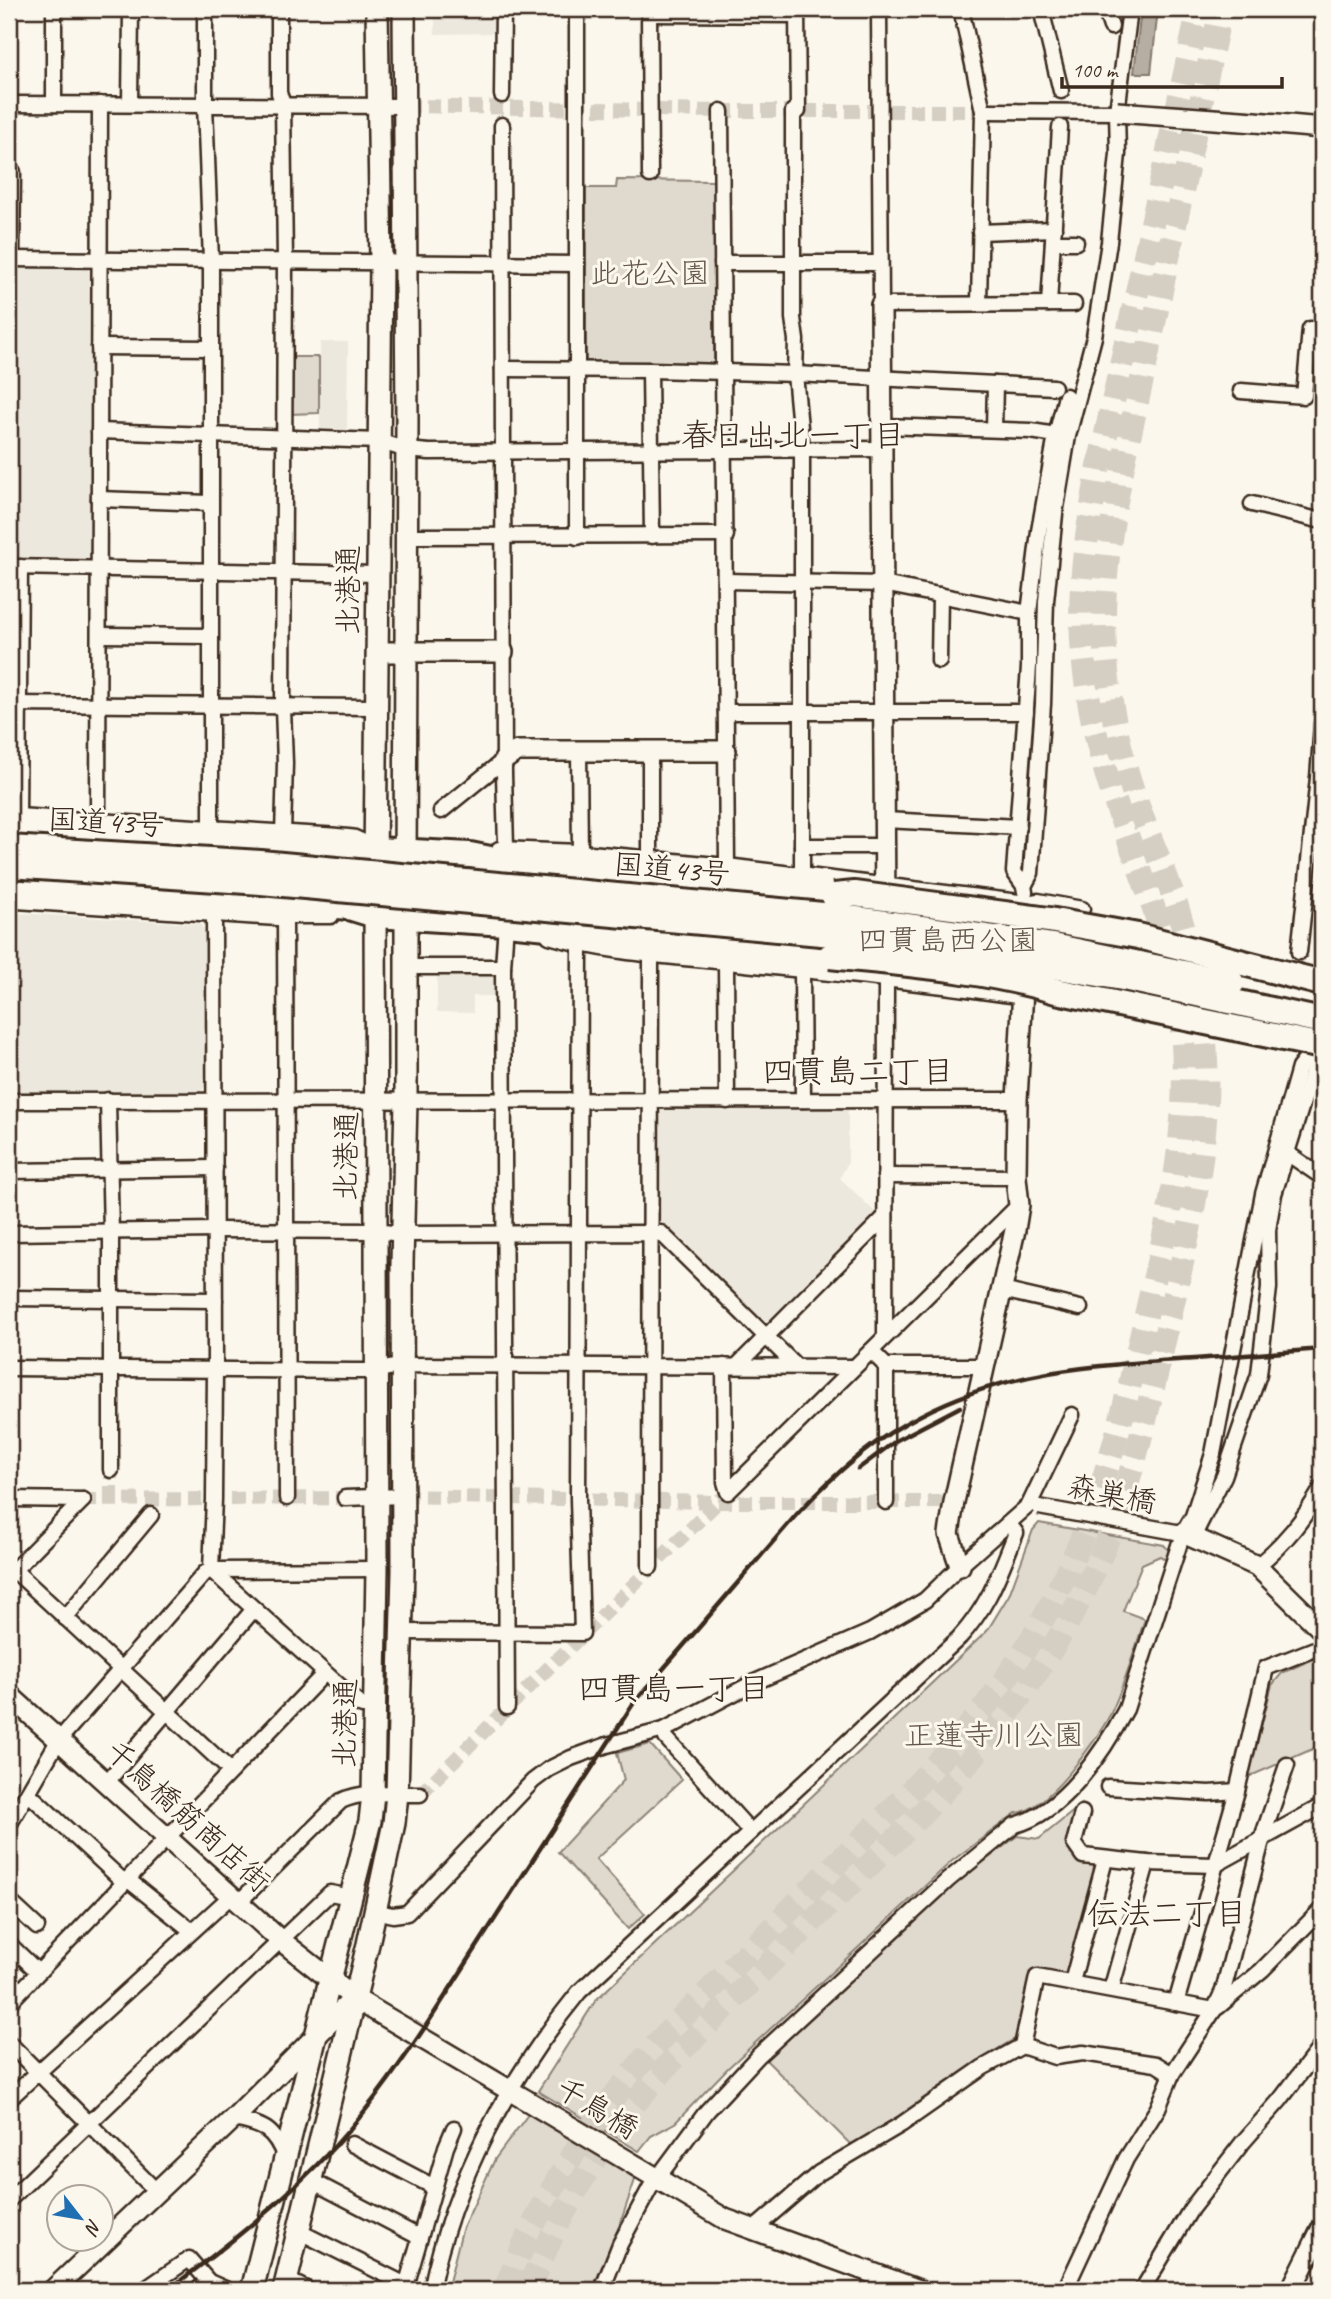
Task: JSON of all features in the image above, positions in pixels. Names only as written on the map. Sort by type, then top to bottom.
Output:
[{"type":"highway","points":[[12,823],[352,854],[375,850],[470,855],[521,865],[582,860],[834,896],[855,894],[1049,920],[1138,936],[1322,982]]},
{"type":"highway","name":"国道43号","points":[[9,848],[261,863],[834,916],[1052,946],[1231,991],[1322,1021]]},
{"type":"highway","name":"国道43号","points":[[9,865],[261,882],[832,934],[988,955],[1144,982],[1322,1004]]},
{"type":"highway","points":[[9,884],[316,904],[349,907],[375,915],[506,923],[742,945],[942,968],[1024,989],[1056,991],[1319,1049]]},
{"type":"highway","points":[[834,896],[853,904],[1052,933],[1100,943],[1231,991]]},
{"type":"highway","points":[[1024,989],[1056,980],[1146,995],[1231,991]]},
{"type":"main road","name":"北港通","points":[[252,2290],[370,1821],[373,1794],[377,1569],[374,1231],[377,1101],[375,707],[381,263],[377,9]]},
{"type":"main road","name":"北港通","points":[[285,2285],[374,1911],[394,1823],[397,1794],[403,1496],[402,1234],[406,1101],[407,450],[404,9]]},
{"type":"street","points":[[54,9],[54,104]]},
{"type":"street","points":[[130,104],[131,9]]},
{"type":"street","points":[[205,9],[205,105],[211,261],[211,830]]},
{"type":"street","points":[[279,9],[285,261],[283,834]]},
{"type":"street","points":[[502,95],[503,9]]},
{"type":"street","points":[[577,9],[578,537]]},
{"type":"street","points":[[879,9],[884,449],[886,1336]]},
{"type":"street","points":[[961,9],[983,111],[979,304]]},
{"type":"street","points":[[1041,9],[1061,91]]},
{"type":"street","points":[[1105,9],[1111,27]]},
{"type":"street","points":[[960,1566],[949,1534],[954,1502],[1002,1290],[1018,1205],[1017,1100],[1024,989],[1025,895],[1031,873],[1044,704],[1046,600],[1055,514],[1068,436],[1094,337],[1109,242],[1118,155],[1117,113],[1130,9]]},
{"type":"street","points":[[650,175],[649,11],[797,12],[793,263],[795,374],[802,449],[802,874]]},
{"type":"street","points":[[9,104],[405,106]]},
{"type":"street","points":[[98,824],[100,104]]},
{"type":"street","points":[[721,111],[726,535],[726,866]]},
{"type":"street","points":[[983,111],[1117,113],[1322,128]]},
{"type":"street","points":[[502,125],[506,847]]},
{"type":"street","points":[[1049,304],[1060,127]]},
{"type":"street","points":[[13,172],[10,259],[578,264]]},
{"type":"street","points":[[980,232],[1054,235],[1076,242]]},
{"type":"street","points":[[722,263],[880,263]]},
{"type":"street","points":[[881,305],[1074,304]]},
{"type":"street","points":[[1241,391],[1304,396],[1310,329],[1322,330]]},
{"type":"street","points":[[99,347],[209,348]]},
{"type":"street","points":[[503,369],[650,369],[795,374],[995,384],[1060,392],[1056,435],[1038,531],[1029,613],[1026,712],[1014,872],[1025,895]]},
{"type":"street","points":[[650,369],[652,536]]},
{"type":"street","points":[[994,429],[995,384]]},
{"type":"street","points":[[883,426],[994,429],[1056,435]]},
{"type":"street","points":[[99,431],[378,441],[407,450],[884,449]]},
{"type":"street","points":[[99,499],[209,503]]},
{"type":"street","points":[[1252,504],[1322,521]]},
{"type":"street","points":[[407,536],[726,535]]},
{"type":"street","points":[[375,850],[353,840],[283,834],[98,824],[12,823],[14,567],[378,574]]},
{"type":"street","points":[[726,580],[883,583],[1029,613]]},
{"type":"street","points":[[939,661],[940,595]]},
{"type":"street","points":[[100,635],[210,636]]},
{"type":"street","points":[[377,652],[503,652]]},
{"type":"street","points":[[14,704],[375,707]]},
{"type":"street","points":[[726,712],[1026,712]]},
{"type":"street","points":[[1299,952],[1320,784],[1322,724]]},
{"type":"street","points":[[441,811],[517,751],[726,751]]},
{"type":"street","points":[[579,751],[582,860]]},
{"type":"street","points":[[650,751],[650,859]]},
{"type":"street","points":[[885,820],[1018,827]]},
{"type":"street","points":[[802,846],[885,846]]},
{"type":"street","points":[[470,855],[506,847],[582,860],[650,859],[885,885],[1025,895],[1038,901],[1082,909]]},
{"type":"street","points":[[9,898],[285,916],[375,915]]},
{"type":"street","points":[[211,1570],[215,1499],[214,911]]},
{"type":"street","points":[[285,916],[287,1498]]},
{"type":"street","points":[[507,1707],[503,967],[506,923],[580,945],[651,955],[886,980],[1024,989]]},
{"type":"street","points":[[401,1632],[582,1633],[578,1499],[580,945]]},
{"type":"street","points":[[650,1567],[651,955]]},
{"type":"street","points":[[726,962],[727,1101]]},
{"type":"street","points":[[405,967],[503,967]]},
{"type":"street","points":[[802,971],[803,1100]]},
{"type":"street","points":[[1184,1534],[1224,1476],[1259,1374],[1269,1288],[1268,1230],[1274,1194],[1319,1049],[1322,1015]]},
{"type":"street","points":[[602,2290],[620,2244],[650,2188],[707,2111],[760,2055],[948,1880],[1015,1825],[1028,1822],[1052,1805],[1084,1772],[1113,1734],[1126,1709],[1213,1454],[1263,1194],[1299,1068],[1319,1049]]},
{"type":"street","points":[[108,1100],[111,1470]]},
{"type":"street","points":[[9,1101],[1017,1100]]},
{"type":"street","points":[[1287,1153],[1322,1177]]},
{"type":"street","points":[[9,1171],[215,1167]]},
{"type":"street","points":[[886,1176],[1016,1177]]},
{"type":"street","points":[[885,1217],[766,1336],[730,1366],[724,1482],[728,1492],[1018,1205]]},
{"type":"street","points":[[9,1233],[215,1230],[374,1231],[402,1234],[661,1233],[796,1366]]},
{"type":"street","points":[[1002,1290],[1080,1308]]},
{"type":"street","points":[[9,1298],[215,1300]]},
{"type":"street","points":[[871,1351],[886,1366],[985,1366]]},
{"type":"street","points":[[9,1368],[375,1371],[403,1365],[854,1367]]},
{"type":"street","points":[[886,1366],[886,1502]]},
{"type":"street","points":[[374,1911],[393,1916],[407,1913],[533,1781],[550,1769],[607,1745],[664,1730],[755,1682],[870,1632],[925,1600],[960,1566],[1034,1506],[1072,1415]]},
{"type":"street","points":[[1257,1566],[1301,1524],[1322,1488]]},
{"type":"street","points":[[345,1498],[403,1496]]},
{"type":"street","points":[[9,1499],[83,1500],[11,1573],[65,1618],[231,1771]]},
{"type":"street","name":"森巣橋","points":[[1034,1506],[1184,1534]]},
{"type":"street","points":[[65,1618],[151,1516]]},
{"type":"street","points":[[431,2290],[445,2234],[488,2128],[518,2095],[544,2038],[579,1992],[978,1617],[1016,1533],[1009,1524]]},
{"type":"street","points":[[1184,1534],[1257,1566],[1322,1630]]},
{"type":"street","points":[[9,1824],[58,1741],[205,1573],[211,1570],[377,1569]]},
{"type":"street","points":[[211,1570],[362,1706],[376,1706]]},
{"type":"street","points":[[106,1783],[254,1609]]},
{"type":"street","points":[[1176,2003],[1237,1791],[1266,1668],[1322,1646]]},
{"type":"street","points":[[9,2003],[325,1673]]},
{"type":"street","name":"千鳥橋筋商店街","points":[[9,1695],[279,1939],[354,1998]]},
{"type":"street","points":[[664,1730],[666,1738],[751,1832]]},
{"type":"street","points":[[1065,2290],[1126,2159],[1158,2108],[1172,2074],[1223,1992],[1265,1838],[1265,1829],[1287,1765]]},
{"type":"street","points":[[1108,1787],[1209,1793],[1237,1791]]},
{"type":"street","points":[[28,1793],[126,1880],[192,1931]]},
{"type":"street","points":[[9,2099],[192,1931],[236,1899],[341,1801],[351,1796],[373,1794],[420,1794]]},
{"type":"street","points":[[1082,1813],[1074,1843],[1083,1856],[1147,1863],[1216,1865],[1322,1806]]},
{"type":"street","points":[[1072,1982],[1105,1860]]},
{"type":"street","points":[[1111,1990],[1147,1863]]},
{"type":"street","points":[[9,2200],[330,1893],[351,1897]]},
{"type":"street","points":[[9,1901],[37,1927]]},
{"type":"street","points":[[1214,2010],[1262,1970],[1322,1909]]},
{"type":"street","points":[[9,1944],[37,1971]]},
{"type":"street","points":[[1022,2046],[1038,1977],[1214,2010]]},
{"type":"street","points":[[53,2290],[233,2119],[354,1998]]},
{"type":"street","name":"千鳥橋","points":[[354,1998],[725,2219],[919,2290]]},
{"type":"street","points":[[9,2043],[157,2192]]},
{"type":"street","points":[[1142,2290],[1191,2209],[1322,2045]]},
{"type":"street","points":[[753,2230],[819,2173],[902,2123],[982,2068],[1022,2046],[1055,2057],[1083,2053],[1156,2064],[1172,2074]]},
{"type":"street","points":[[233,2119],[253,2123],[268,2130],[278,2138],[286,2159]]},
{"type":"street","points":[[298,2231],[406,2288],[434,2187],[454,2128]]},
{"type":"street","points":[[352,2144],[434,2187]]},
{"type":"street","points":[[310,2180],[419,2237]]},
{"type":"street","points":[[1291,2290],[1322,2228]]},
{"type":"street","points":[[144,2290],[189,2259],[203,2286],[227,2290]]},
{"type":"street","points":[[285,2285],[308,2290]]},
{"type":"shaded area","points":[[435,9],[496,9],[496,33],[435,34]]},
{"type":"shaded area","points":[[1141,9],[1158,9],[1151,73],[1134,73]]},
{"type":"shaded area","points":[[9,268],[86,268],[91,272],[93,555],[88,562],[9,560]]},
{"type":"shaded area","points":[[320,342],[348,342],[347,436],[320,435]]},
{"type":"shaded area","points":[[17,913],[200,924],[205,931],[206,1086],[199,1093],[14,1093],[9,1087],[9,1063],[12,921]]},
{"type":"shaded area","points":[[437,974],[494,974],[496,996],[473,996],[473,1013],[437,1012]]},
{"type":"shaded area","points":[[848,1108],[848,1162],[840,1178],[877,1214],[768,1326],[762,1324],[660,1224],[658,1112],[661,1109]]},
{"type":"green space","name":"此花公園","points":[[617,180],[715,181],[714,362],[711,367],[591,366],[586,362],[586,188],[616,188]]},
{"type":"green space","points":[[289,357],[319,357],[319,413],[289,414]]},
{"type":"green space","name":"正蓮寺川公園","points":[[1039,1523],[1164,1545],[1170,1552],[1166,1560],[1160,1556],[1142,1564],[1123,1611],[1145,1619],[1129,1667],[1110,1715],[1069,1773],[1041,1801],[1028,1810],[1016,1813],[952,1861],[728,2068],[675,2123],[651,2136],[639,2151],[538,2091],[596,2000],[987,1631],[1009,1595],[1033,1530]]},
{"type":"green space","points":[[1322,1655],[1322,1745],[1248,1777],[1272,1685],[1282,1673]]},
{"type":"green space","points":[[650,1744],[682,1780],[596,1859],[645,1914],[628,1929],[558,1852],[624,1780],[617,1753]]},
{"type":"green space","points":[[1081,1805],[1069,1846],[1094,1863],[1097,1869],[1069,1974],[1064,1977],[1036,1972],[1018,2037],[955,2076],[853,2147],[765,2059],[954,1885],[1017,1836],[1039,1839]]},
{"type":"green space","points":[[529,2113],[636,2177],[620,2224],[592,2290],[447,2290],[462,2230],[495,2159]]},
{"type":"tunnel","points":[[505,2290],[536,2220],[573,2154],[641,2063],[666,2034],[924,1777],[958,1740],[1005,1680],[1045,1615],[1068,1570],[1101,1487],[1135,1364],[1173,1192],[1184,1081],[1179,1006],[1168,954],[1116,804],[1092,718],[1084,660],[1081,601],[1088,532],[1099,466],[1199,9]]},
{"type":"tunnel","points":[[528,2290],[557,2225],[580,2184],[605,2143],[641,2095],[682,2050],[935,1801],[1013,1707],[1070,1618],[1101,1555],[1124,1495],[1150,1402],[1196,1195],[1205,1121],[1206,1084],[1201,1007],[1190,952],[1170,886],[1137,803],[1117,734],[1106,664],[1105,584],[1119,488],[1221,9]]},
{"type":"tunnel","points":[[405,106],[721,111],[983,111]]},
{"type":"tunnel","points":[[111,1470],[111,1500]]},
{"type":"tunnel","points":[[403,1496],[717,1502],[947,1502]]},
{"type":"tunnel","points":[[83,1500],[345,1498]]},
{"type":"tunnel","points":[[420,1794],[722,1498]]},
{"type":"railway","points":[[168,2290],[276,2204],[316,2166],[362,2114],[435,2012],[633,1704],[797,1514],[854,1459],[886,1435],[921,1415],[987,1388],[1021,1379],[1089,1367],[1322,1349]]},
{"type":"railway","points":[[858,1469],[897,1440],[960,1407]]},
{"type":"district","name":"春日出北一丁目","points":[[793,435]]},
{"type":"district","name":"四貫島二丁目","points":[[858,1071]]},
{"type":"district","name":"四貫島一丁目","points":[[674,1688]]},
{"type":"district","name":"伝法二丁目","points":[[1167,1913]]},
{"type":"park label","name":"四貫島西公園","points":[[948,940]]}]
